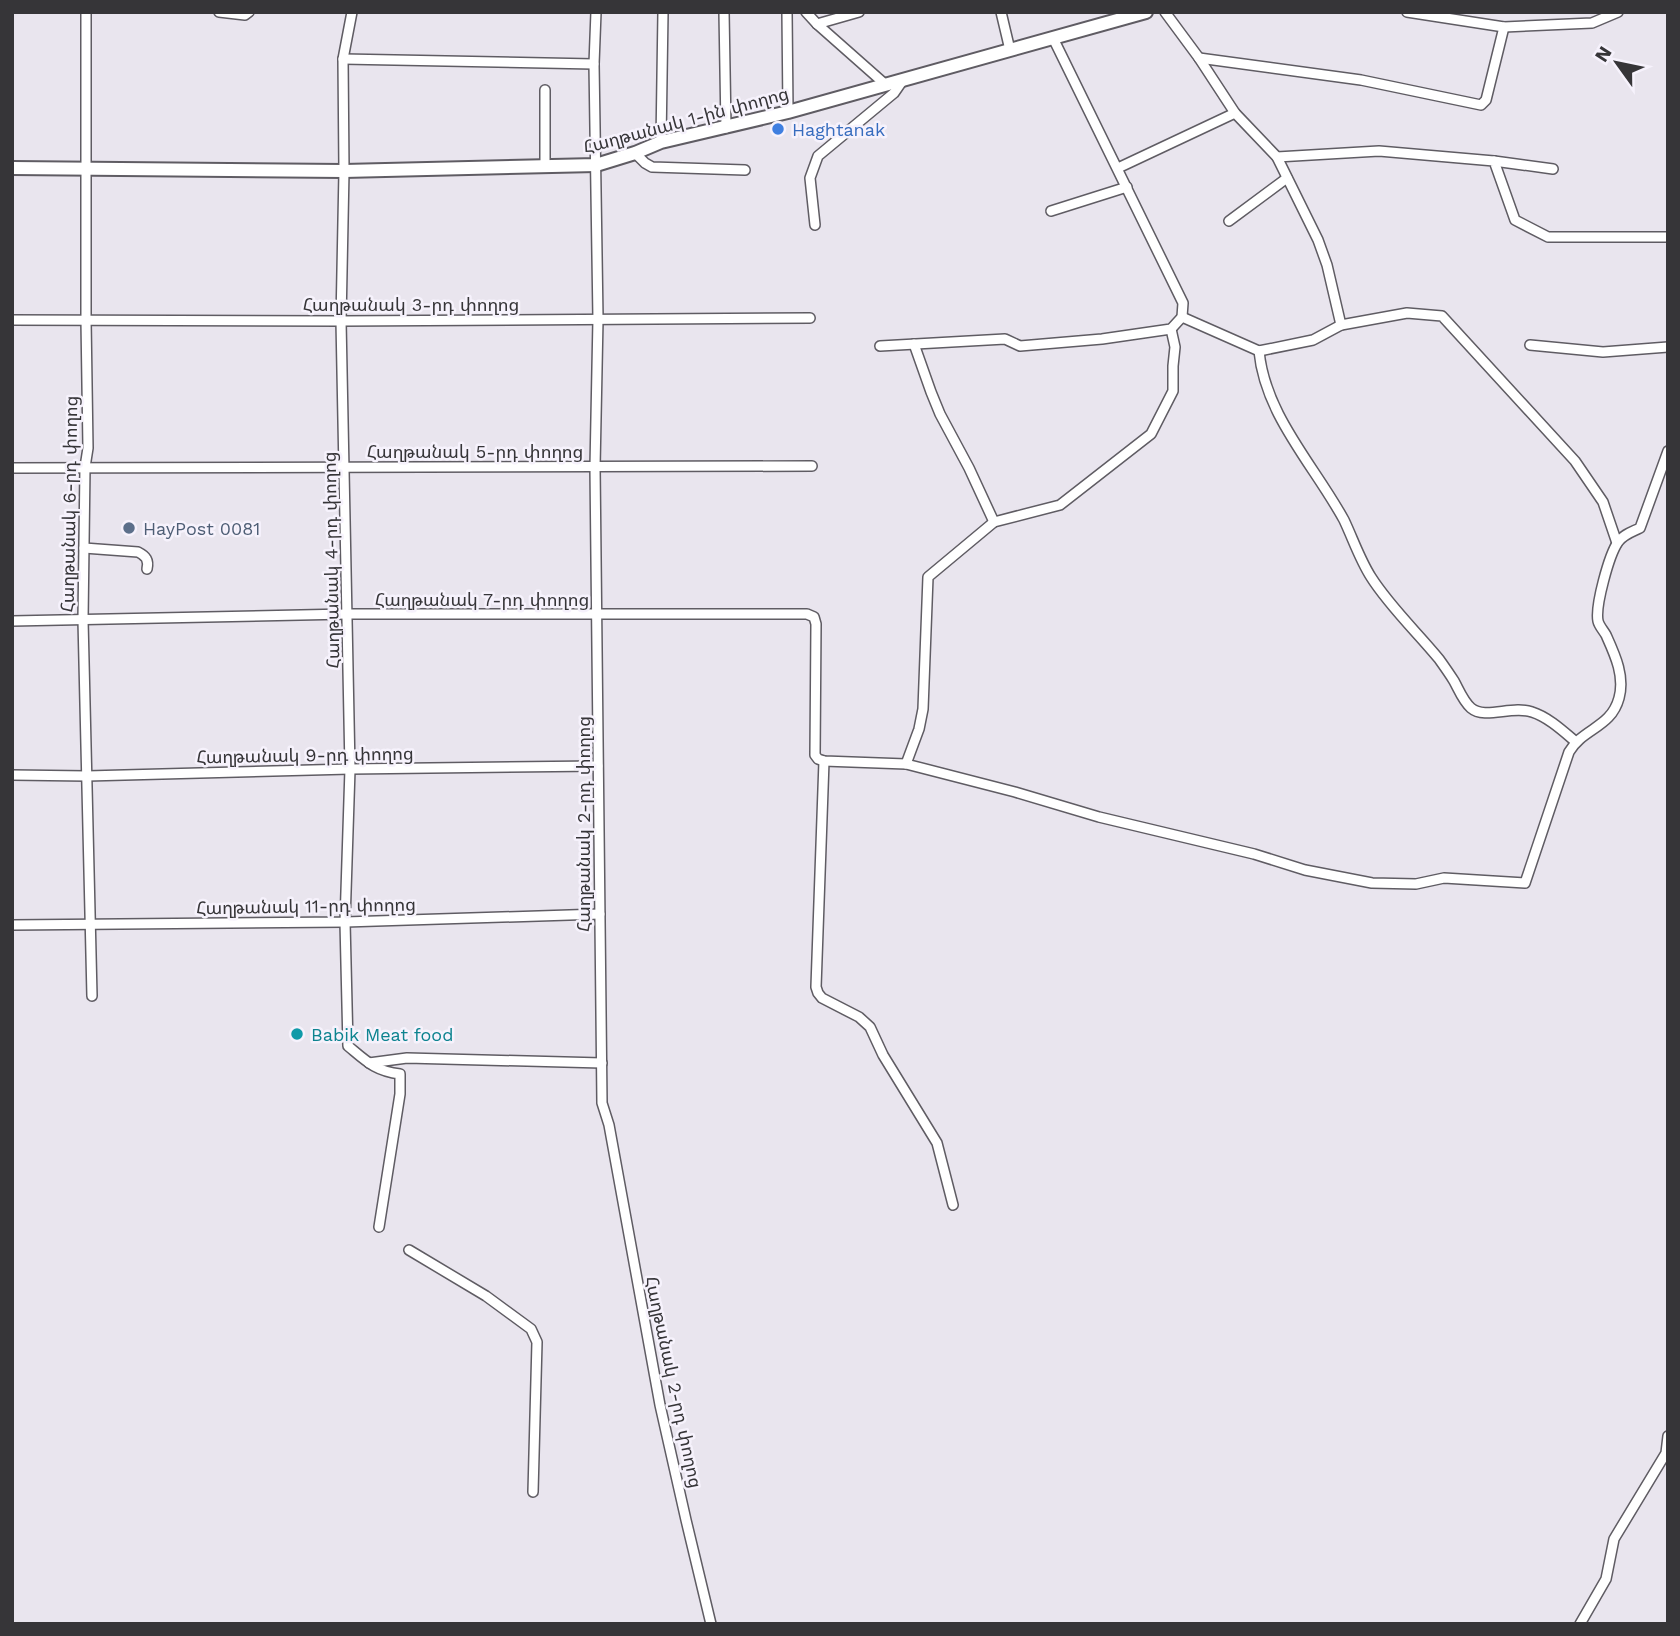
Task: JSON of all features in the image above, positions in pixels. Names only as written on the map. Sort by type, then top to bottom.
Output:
[{"type":"main road","name":"Հաղթանակ 1-ին փողոց","points":[[12,168],[344,171],[596,165],[661,142],[788,112],[1053,38],[1120,16],[1146,12]]},
{"type":"street","name":"Հաղթանակ 6-րդ փողոց","points":[[86,12],[88,448],[85,467],[83,620],[92,996]]},
{"type":"street","points":[[219,12],[245,15],[249,12]]},
{"type":"street","name":"Հաղթանակ 4-րդ փողոց","points":[[352,12],[343,59],[341,321],[350,769],[345,922],[348,1046],[369,1063]]},
{"type":"street","name":"Հաղթանակ 2-րդ փողոց","points":[[596,12],[594,64],[598,319],[595,467],[602,1103],[609,1125],[658,1392],[685,1520],[711,1624]]},
{"type":"street","points":[[661,142],[663,12]]},
{"type":"street","points":[[724,12],[726,128]]},
{"type":"street","points":[[787,12],[788,112]]},
{"type":"street","points":[[806,12],[886,85]]},
{"type":"street","points":[[817,24],[859,12]]},
{"type":"street","points":[[1001,12],[1010,50]]},
{"type":"street","points":[[1165,12],[1235,113],[1277,157],[1327,265],[1341,325]]},
{"type":"street","points":[[1407,12],[1504,27],[1592,23],[1618,12]]},
{"type":"street","points":[[1550,25],[1553,12]]},
{"type":"street","points":[[1199,58],[1361,80],[1481,104],[1486,100],[1504,27]]},
{"type":"street","points":[[880,346],[1005,339],[1020,346],[1102,339],[1171,329],[1182,317],[1183,303],[1053,38]]},
{"type":"street","points":[[343,59],[594,64]]},
{"type":"street","points":[[815,225],[810,178],[818,156],[894,93],[903,80]]},
{"type":"street","points":[[545,90],[545,166]]},
{"type":"street","points":[[1118,168],[1235,113]]},
{"type":"street","points":[[1277,157],[1379,151],[1553,169]]},
{"type":"street","points":[[635,153],[652,167],[745,170]]},
{"type":"street","points":[[1494,161],[1515,220],[1548,237],[1668,237]]},
{"type":"street","points":[[1229,221],[1287,178]]},
{"type":"street","points":[[1051,211],[1127,187]]},
{"type":"street","points":[[1182,317],[1259,351],[1313,341],[1341,325],[1406,313],[1442,316],[1576,461],[1603,502],[1617,543]]},
{"type":"street","name":"Հաղթանակ 3-րդ փողոց","points":[[12,320],[810,318]]},
{"type":"street","points":[[906,764],[923,709],[928,577],[994,522],[1060,505],[1151,434],[1173,391],[1175,347],[1171,329]]},
{"type":"street","points":[[914,344],[940,414],[994,522]]},
{"type":"street","points":[[1530,345],[1603,352],[1668,347]]},
{"type":"street","points":[[1259,351],[1261,369],[1272,399],[1297,447],[1343,519],[1371,577],[1438,659],[1465,701],[1481,714],[1512,709],[1530,711],[1576,741]]},
{"type":"street","points":[[953,1205],[937,1143],[883,1055],[870,1027],[859,1017],[822,998],[818,993],[824,761],[906,764],[1099,817],[1254,854],[1305,870],[1371,883],[1416,884],[1444,878],[1525,883],[1567,759],[1576,741],[1607,720],[1620,695],[1622,678],[1598,621],[1599,601],[1617,543],[1625,535],[1640,528],[1668,451]]},
{"type":"street","name":"Հաղթանակ 5-րդ փողոց","points":[[12,468],[812,466]]},
{"type":"street","points":[[84,548],[138,552],[145,555],[148,569]]},
{"type":"street","name":"Հաղթանակ 7-րդ փողոց","points":[[12,621],[347,614],[807,614],[814,617],[816,624],[815,755],[824,761]]},
{"type":"street","name":"Հաղթանակ 9-րդ փողոց","points":[[12,775],[87,776],[598,766]]},
{"type":"street","name":"Հաղթանակ 11-րդ փողոց","points":[[12,925],[345,922],[600,914]]},
{"type":"street","points":[[369,1063],[407,1058],[602,1063]]},
{"type":"street","points":[[369,1063],[384,1072],[400,1074],[400,1094],[379,1227]]},
{"type":"street","points":[[409,1250],[485,1296],[531,1329],[537,1342],[533,1492]]},
{"type":"street","points":[[1580,1624],[1606,1579],[1614,1539],[1666,1453],[1668,1436]]},
{"type":"place","name":"Haghtanak","points":[[778,129]]},
{"type":"place","name":"HayPost 0081","points":[[129,528]]},
{"type":"place","name":"Babik Meat food","points":[[297,1034]]}]
